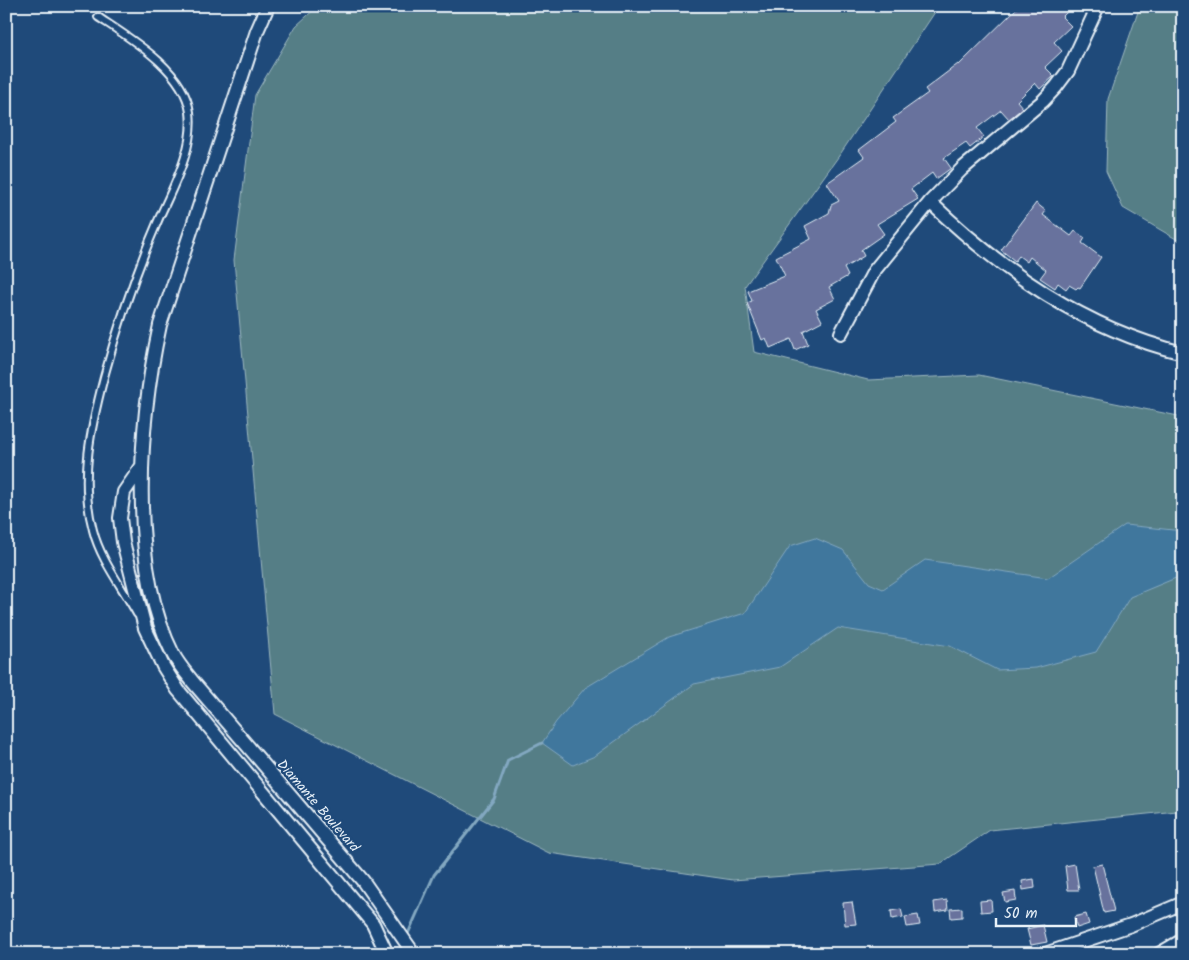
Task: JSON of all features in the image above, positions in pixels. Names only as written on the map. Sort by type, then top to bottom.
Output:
[{"type":"street","name":"Diamante Boulevard","points":[[268,6],[257,31],[160,325],[150,373],[142,466],[142,503],[151,584],[161,624],[174,655],[193,682],[363,881],[414,954]]},
{"type":"street","points":[[841,333],[874,271],[930,202],[962,170],[1043,101],[1056,87],[1068,71],[1098,6]]},
{"type":"street","points":[[930,202],[964,235],[1015,276],[1048,296],[1122,333],[1183,353]]},
{"type":"street","points":[[142,466],[124,492],[120,518],[129,574],[145,628],[163,666],[178,690],[373,924],[386,954]]},
{"type":"street","points":[[1045,954],[1131,925],[1183,903]]},
{"type":"street","points":[[1159,954],[1183,940]]},
{"type":"lane","points":[[98,17],[138,44],[164,66],[183,90],[190,112],[189,141],[186,150],[175,182],[136,269],[120,320],[90,434],[87,458],[87,495],[93,531],[99,547],[145,628]]},
{"type":"green space","points":[[318,6],[939,6],[841,153],[745,286],[754,352],[868,380],[979,375],[1183,417],[1183,807],[1177,811],[990,830],[940,864],[733,880],[549,853],[275,714],[234,260],[255,95],[296,26]]},
{"type":"green space","points":[[1140,6],[1183,6],[1183,243],[1123,208],[1106,171],[1108,99]]},
{"type":"water","points":[[1125,525],[1183,531],[1183,575],[1130,597],[1096,652],[1036,668],[997,670],[950,646],[838,628],[780,667],[694,684],[595,756],[573,765],[542,743],[556,722],[585,688],[669,637],[745,613],[790,546],[815,538],[843,550],[869,583],[883,589],[925,560],[1048,578]]},
{"type":"building","points":[[1019,6],[1073,6],[1062,17],[1071,26],[1054,42],[1062,51],[1045,67],[1054,76],[1040,89],[1035,83],[1017,101],[1023,108],[1009,119],[1001,110],[977,128],[984,137],[970,148],[966,143],[944,158],[951,168],[936,179],[932,173],[911,189],[918,199],[877,224],[884,234],[861,250],[864,256],[844,268],[848,276],[829,287],[835,299],[816,309],[822,321],[803,331],[808,344],[795,350],[791,339],[770,348],[766,338],[762,340],[747,303],[752,301],[748,291],[785,276],[776,257],[811,239],[805,226],[829,213],[831,205],[839,201],[827,183],[864,157],[859,150],[896,122],[893,118],[928,93],[925,89],[959,65]]},
{"type":"building","points":[[1036,203],[1046,211],[1043,215],[1071,236],[1075,231],[1085,238],[1082,243],[1101,257],[1080,288],[1076,289],[1069,285],[1066,289],[1058,283],[1055,288],[1040,278],[1046,270],[1030,257],[1027,262],[1019,256],[1015,261],[1001,250]]},
{"type":"building","points":[[1075,864],[1079,890],[1068,890],[1065,866]]},
{"type":"building","points":[[1102,864],[1114,911],[1104,913],[1093,866]]},
{"type":"building","points":[[1034,879],[1035,888],[1023,890],[1022,881]]},
{"type":"building","points":[[1015,891],[1016,900],[1005,902],[1003,893]]},
{"type":"building","points":[[947,900],[948,910],[935,912],[934,902]]},
{"type":"building","points":[[991,900],[992,911],[981,912],[980,901]]},
{"type":"building","points":[[852,902],[856,924],[845,925],[843,903]]},
{"type":"building","points":[[962,908],[962,917],[951,918],[950,909]]},
{"type":"building","points":[[901,909],[903,917],[892,919],[891,911]]},
{"type":"building","points":[[1086,914],[1089,924],[1077,928],[1074,917]]},
{"type":"building","points":[[918,915],[920,925],[907,927],[905,917]]},
{"type":"building","points":[[1043,925],[1047,942],[1031,945],[1027,929]]},
{"type":"waterway","points":[[407,936],[434,875],[494,799],[508,760],[542,743]]}]
